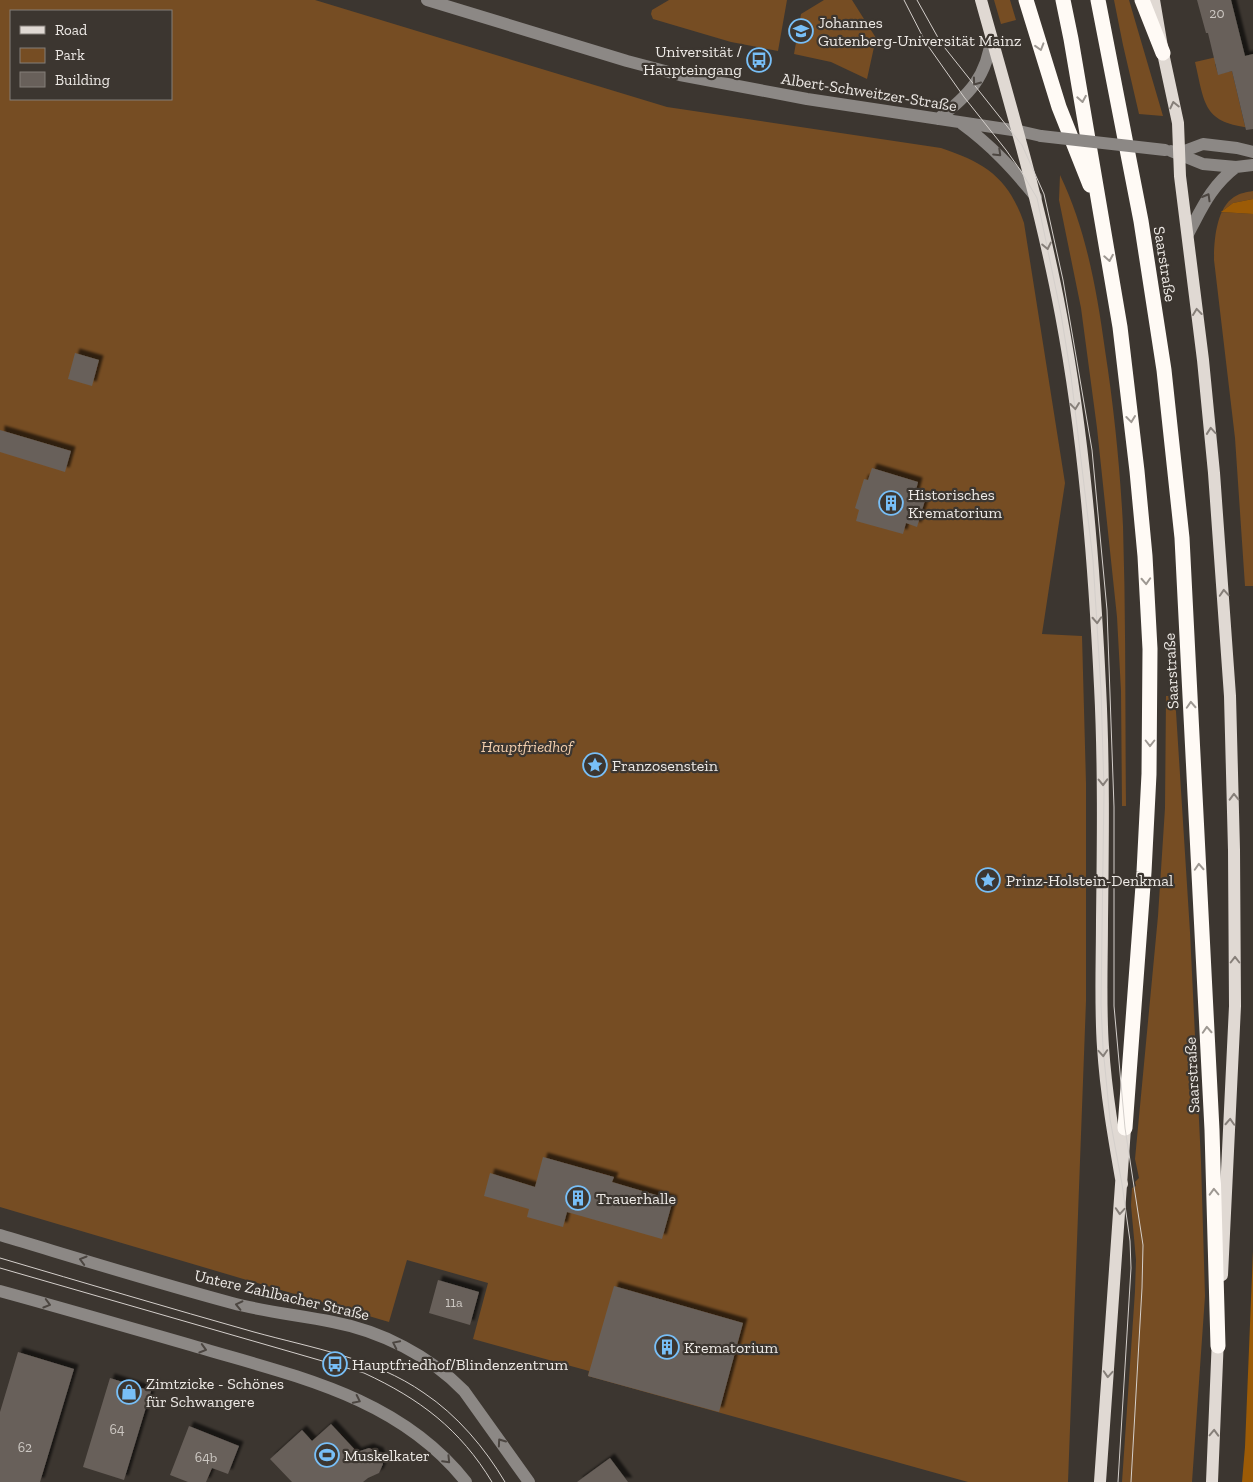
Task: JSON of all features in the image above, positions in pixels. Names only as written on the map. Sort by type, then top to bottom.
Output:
[{"type":"highway","points":[[1026,0],[1059,107],[1100,210]]},
{"type":"highway","name":"Saarstraße","points":[[1063,0],[1120,327],[1145,556],[1150,649],[1150,774],[1125,1128]]},
{"type":"highway","name":"Saarstraße","points":[[1098,0],[1141,221],[1164,370],[1182,538],[1211,1120],[1218,1346]]},
{"type":"highway","points":[[1142,0],[1163,54]]},
{"type":"main road","name":"Saarstraße","points":[[981,0],[1037,198],[1061,314],[1087,497],[1101,690],[1104,789],[1101,1004],[1103,1048],[1110,1119],[1122,1184]]},
{"type":"main road","name":"Saarstraße","points":[[1154,0],[1163,54],[1178,123],[1180,176],[1204,368],[1222,562],[1233,759],[1235,1006],[1212,1482]]},
{"type":"main road","name":"Saarstraße","points":[[1100,1482],[1125,1128]]},
{"type":"street","name":"Albert-Schweitzer-Straße","points":[[427,0],[627,61],[680,75],[807,99],[1042,136],[1165,150],[1179,153],[1203,164],[1236,167],[1253,165]]},
{"type":"street","points":[[938,119],[964,97],[983,73],[991,37]]},
{"type":"street","points":[[960,122],[1003,157],[1037,198]]},
{"type":"street","points":[[1179,153],[1203,144],[1253,152]]},
{"type":"street","points":[[1188,234],[1213,188],[1222,177],[1236,167]]},
{"type":"street","name":"Untere Zahlbacher Straße","points":[[0,1235],[233,1303],[334,1322],[361,1329],[386,1339],[433,1364],[453,1379],[464,1391],[529,1482]]},
{"type":"street","points":[[0,1290],[315,1382],[382,1412],[409,1428],[440,1453],[466,1482]]},
{"type":"green space","name":"Hauptfriedhof","points":[[0,0],[315,0],[667,107],[941,148],[982,166],[993,174],[1010,194],[1018,207],[1024,223],[1065,483],[1042,634],[1082,636],[1086,783],[1086,1001],[1068,1482],[968,1482],[588,1376],[589,1371],[473,1339],[488,1283],[407,1260],[389,1322],[0,1207]]},
{"type":"green space","points":[[669,0],[787,0],[778,51],[731,42],[653,19],[652,10]]},
{"type":"green space","points":[[824,0],[852,0],[876,38],[867,79],[831,62],[794,54],[801,14]]},
{"type":"green space","points":[[994,0],[1010,0],[1016,20],[1001,24]]},
{"type":"green space","points":[[1114,0],[1129,0],[1163,116],[1139,114]]},
{"type":"green space","points":[[1234,53],[1215,64],[1218,74],[1232,71],[1245,126],[1253,128],[1224,122],[1215,116],[1209,109],[1201,90],[1195,62]]},
{"type":"green space","points":[[1060,175],[1084,239],[1094,283],[1102,328],[1116,438],[1122,504],[1124,561],[1126,806],[1122,806],[1121,691],[1117,617],[1097,428],[1081,308],[1059,200]]},
{"type":"green space","points":[[1253,191],[1253,199],[1233,203],[1223,211],[1228,202],[1234,197]]},
{"type":"green space","points":[[1222,212],[1253,214],[1253,586],[1245,586],[1235,438],[1214,260],[1216,233]]},
{"type":"green space","points":[[1166,696],[1175,696],[1190,932],[1201,1162],[1205,1296],[1192,1482],[1122,1482],[1135,1291],[1136,1260],[1131,1205],[1132,1188],[1136,1186],[1135,1182],[1139,1178],[1135,1159],[1158,916],[1165,808]]},
{"type":"shaded area","points":[[1253,199],[1253,214],[1221,212],[1233,203]]},
{"type":"shaded area","points":[[1253,1251],[1253,1482],[1242,1482],[1245,1447]]},
{"type":"building","points":[[1197,0],[1231,0],[1245,56],[1253,54],[1253,129],[1246,130],[1232,71],[1218,75],[1208,33],[1206,33]]},
{"type":"building","points":[[75,353],[99,360],[92,386],[68,379]]},
{"type":"building","points":[[0,430],[71,451],[65,472],[0,452]]},
{"type":"building","name":"Historisches Krematorium","points":[[872,468],[918,482],[915,494],[926,497],[917,527],[906,523],[903,534],[856,521],[859,510],[855,508],[864,479],[868,480]]},
{"type":"building","name":"Trauerhalle","points":[[543,1157],[614,1177],[612,1182],[673,1200],[662,1239],[567,1212],[563,1227],[527,1217],[529,1209],[484,1196],[490,1173],[535,1187]]},
{"type":"building","points":[[438,1280],[479,1292],[470,1325],[429,1313]]},
{"type":"building","name":"Krematorium","points":[[614,1286],[743,1323],[719,1412],[588,1376]]},
{"type":"building","points":[[18,1352],[74,1369],[40,1482],[0,1482],[0,1412]]},
{"type":"building","points":[[110,1378],[151,1391],[124,1480],[83,1467]]},
{"type":"building","name":"Muskelkater","points":[[331,1424],[357,1452],[369,1448],[379,1452],[383,1464],[379,1473],[363,1482],[292,1482],[270,1459],[302,1430],[312,1441]]},
{"type":"building","points":[[189,1426],[239,1446],[228,1474],[212,1468],[206,1482],[188,1482],[170,1475]]},
{"type":"building","points":[[610,1458],[628,1482],[577,1482]]},
{"type":"tram line","points":[[904,0],[926,43],[964,97],[1006,150],[1037,198],[1061,314],[1071,376],[1093,560],[1101,690],[1104,789],[1101,1004],[1103,1048],[1110,1119],[1130,1241],[1131,1268],[1118,1482]]},
{"type":"tram line","points":[[917,0],[941,43],[1022,145],[1044,194],[1063,280],[1092,450],[1107,610],[1114,807],[1114,1006],[1125,1128],[1143,1245],[1131,1482]]},
{"type":"tram line","points":[[0,1258],[222,1323],[342,1355],[384,1371],[405,1381],[448,1411],[489,1457],[505,1482]]},
{"type":"tram line","points":[[0,1268],[364,1373],[403,1394],[437,1417],[466,1446],[492,1482]]},
{"type":"place","name":"Johannes Gutenberg-Universität Mainz","points":[[801,31]]},
{"type":"place","name":"Universität / Haupteingang","points":[[759,60]]},
{"type":"place","name":"Historisches Krematorium","points":[[891,503]]},
{"type":"place","name":"Franzosenstein","points":[[595,765]]},
{"type":"place","name":"Prinz-Holstein-Denkmal","points":[[988,880]]},
{"type":"place","name":"Trauerhalle","points":[[578,1198]]},
{"type":"place","name":"Krematorium","points":[[667,1347]]},
{"type":"place","name":"Hauptfriedhof/Blindenzentrum","points":[[335,1364]]},
{"type":"place","name":"Zimtzicke - Schönes für Schwangere","points":[[129,1392]]},
{"type":"place","name":"Muskelkater","points":[[327,1455]]}]
